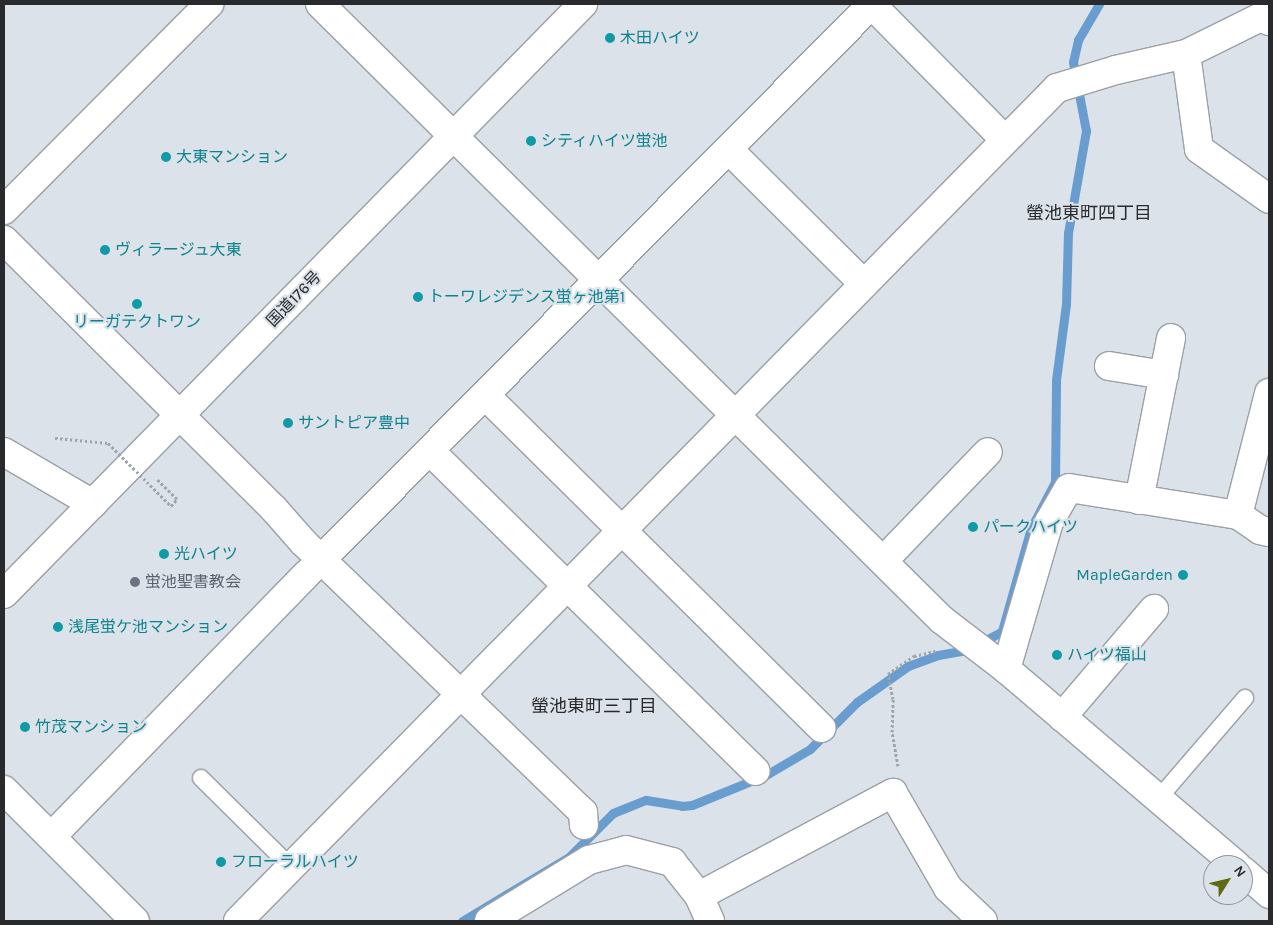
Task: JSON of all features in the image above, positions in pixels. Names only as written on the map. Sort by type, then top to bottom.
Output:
[{"type":"main road","points":[[320,4],[965,640],[1006,669],[1225,855]]},
{"type":"main road","name":"国道176号","points":[[4,594],[582,4]]},
{"type":"main road","points":[[52,836],[871,4],[1004,139]]},
{"type":"main road","points":[[4,210],[201,6]]},
{"type":"main road","points":[[238,921],[566,585],[737,415],[1004,139],[1057,88],[1116,70],[1186,54],[1261,16],[1269,21]]},
{"type":"main road","points":[[1186,54],[1200,149],[1269,199]]},
{"type":"main road","points":[[729,150],[864,284]]},
{"type":"main road","points":[[4,240],[322,560],[582,812],[584,825]]},
{"type":"main road","points":[[1140,500],[1171,338]]},
{"type":"main road","points":[[1110,366],[1164,375]]},
{"type":"main road","points":[[1238,515],[1269,393]]},
{"type":"main road","points":[[486,396],[822,728]]},
{"type":"main road","points":[[4,452],[93,504]]},
{"type":"main road","points":[[430,452],[756,771]]},
{"type":"main road","points":[[884,560],[988,452]]},
{"type":"main road","points":[[1006,669],[1049,522],[1070,488],[1238,515],[1260,530],[1269,532]]},
{"type":"main road","points":[[1062,717],[1154,609]]},
{"type":"main road","points":[[4,790],[135,921]]},
{"type":"main road","points":[[699,896],[893,793],[948,888],[983,921]]},
{"type":"main road","points":[[489,921],[589,860],[626,850],[672,862],[699,896],[710,921]]},
{"type":"main road","points":[[1253,880],[1269,894]]},
{"type":"lane","points":[[1159,798],[1245,698]]},
{"type":"lane","points":[[201,778],[292,867]]},
{"type":"path","points":[[55,438],[108,443],[171,506],[177,499],[153,475]]},
{"type":"path","points":[[893,793],[902,781],[892,732],[893,699],[888,674],[914,656],[956,646],[965,640]]},
{"type":"waterway","points":[[462,921],[569,857],[613,813],[646,800],[682,806],[692,805],[766,775],[810,749],[857,702],[908,666],[938,655],[967,650],[1002,631],[1031,528],[1055,482],[1056,380],[1066,304],[1068,233],[1086,131],[1073,62],[1078,40],[1099,4]]},
{"type":"place","name":"木田ハイツ","points":[[610,38]]},
{"type":"place","name":"シティハイツ蛍池","points":[[531,141]]},
{"type":"place","name":"大東マンション","points":[[166,157]]},
{"type":"place","name":"ヴィラージュ大東","points":[[105,250]]},
{"type":"place","name":"トーワレジデンス蛍ヶ池第1","points":[[418,297]]},
{"type":"place","name":"リーガテクトワン","points":[[137,304]]},
{"type":"place","name":"サントピア豊中","points":[[288,423]]},
{"type":"place","name":"パークハイツ","points":[[973,527]]},
{"type":"place","name":"光ハイツ","points":[[164,554]]},
{"type":"place","name":"MapleGarden","points":[[1183,575]]},
{"type":"place","name":"蛍池聖書教会","points":[[135,582]]},
{"type":"place","name":"浅尾蛍ケ池マンション","points":[[58,627]]},
{"type":"place","name":"ハイツ福山","points":[[1057,655]]},
{"type":"place","name":"竹茂マンション","points":[[25,727]]},
{"type":"place","name":"フローラルハイツ","points":[[221,862]]},
{"type":"district","name":"螢池東町四丁目","points":[[1089,213]]},
{"type":"district","name":"螢池東町三丁目","points":[[594,706]]}]
